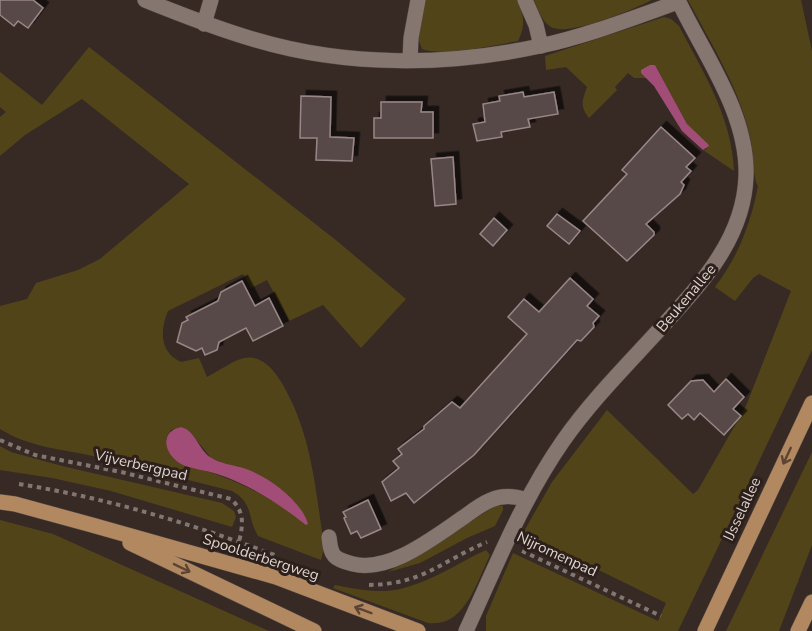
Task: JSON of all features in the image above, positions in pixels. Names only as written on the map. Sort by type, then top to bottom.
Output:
[{"type":"main road","name":"IJsselallee","points":[[705,631],[812,403]]},
{"type":"main road","name":"Spoolderbergweg","points":[[0,502],[92,525],[276,577],[418,631]]},
{"type":"main road","name":"Spoolderbergweg","points":[[92,525],[314,631]]},
{"type":"main road","points":[[798,631],[812,602]]},
{"type":"street","points":[[146,0],[204,24],[257,41],[306,52],[410,60],[476,57],[541,46],[574,38],[678,1]]},
{"type":"street","points":[[204,24],[211,0]]},
{"type":"street","points":[[410,60],[411,38],[418,0]]},
{"type":"street","points":[[525,0],[536,25],[541,46]]},
{"type":"street","name":"Beukenallee","points":[[466,631],[527,500],[562,442],[580,418],[700,286],[728,243],[736,224],[746,175],[742,138],[727,96],[678,1]]},
{"type":"street","points":[[328,537],[330,550],[337,559],[359,566],[380,565],[437,535],[492,500],[516,497],[527,500]]},
{"type":"path","name":"Vijverbergpad","points":[[0,440],[35,455],[121,472],[231,499],[237,505],[243,522],[239,542]]},
{"type":"path","name":"Spoolderbergweg","points":[[10,483],[84,495],[239,542]]},
{"type":"path","name":"Nijromenpad","points":[[365,585],[402,583],[437,569],[491,540],[506,543],[661,616]]},
{"type":"path","points":[[239,542],[280,558]]},
{"type":"shaded area","points":[[425,0],[517,0],[523,20],[521,35],[518,41],[469,50],[442,52],[422,49],[418,38]]},
{"type":"shaded area","points":[[534,0],[652,0],[602,21],[560,29],[551,27],[545,22]]},
{"type":"shaded area","points":[[688,0],[801,0],[812,51],[812,350],[678,631],[486,631],[486,616],[513,553],[658,621],[666,603],[523,533],[552,482],[607,410],[693,494],[698,490],[746,406],[791,291],[759,274],[753,278],[735,301],[715,287],[743,239],[758,186],[750,136],[739,101],[724,66]]},
{"type":"shaded area","points":[[664,17],[671,19],[679,26],[715,96],[728,132],[734,171],[703,150],[707,149],[687,124],[655,65],[641,70],[647,78],[634,78],[628,73],[615,87],[617,90],[589,118],[583,103],[587,87],[566,67],[546,70],[545,56]]},
{"type":"shaded area","points":[[89,47],[337,241],[406,299],[361,348],[323,305],[289,321],[267,280],[251,288],[243,274],[168,311],[165,318],[163,340],[169,352],[181,362],[199,358],[207,377],[235,361],[251,357],[262,361],[280,380],[292,403],[306,441],[323,539],[321,560],[258,536],[247,506],[232,491],[35,444],[0,429],[0,306],[27,299],[36,283],[78,270],[100,259],[189,184],[82,99],[25,135],[0,156],[0,117],[6,112],[0,107],[0,72],[42,105]],"holes":[[[181,427],[191,433],[211,458],[269,481],[297,504],[282,506],[234,481],[182,464],[171,453],[166,439],[171,430]]]},
{"type":"shaded area","points":[[655,65],[687,124],[709,146],[703,150],[682,131],[654,86],[641,73],[641,70]]},
{"type":"shaded area","points":[[181,427],[194,436],[210,457],[254,472],[273,483],[299,507],[308,524],[306,525],[253,489],[229,478],[185,466],[175,460],[166,444],[169,434]]},
{"type":"shaded area","points":[[0,446],[11,452],[62,466],[222,503],[234,511],[236,517],[232,527],[111,491],[52,478],[0,470]]},
{"type":"shaded area","points":[[812,452],[812,545],[779,631],[726,631]]},
{"type":"shaded area","points":[[497,505],[503,506],[503,510],[495,526],[420,563],[388,572]]},
{"type":"shaded area","points":[[0,520],[53,534],[269,631],[0,631]]},
{"type":"shaded area","points":[[486,550],[490,555],[468,601],[460,611],[441,623],[428,623],[333,588],[335,585],[376,591],[400,589],[433,577]]},
{"type":"building","points":[[0,0],[33,0],[43,8],[28,28],[18,21],[14,26],[0,15]]},
{"type":"building","points":[[523,92],[524,97],[554,92],[558,114],[528,119],[530,127],[501,132],[502,137],[477,141],[473,124],[485,122],[483,104],[500,101],[499,96]]},
{"type":"building","points":[[301,96],[331,97],[330,137],[354,138],[352,161],[316,160],[317,138],[300,138]]},
{"type":"building","points":[[381,102],[422,102],[421,112],[433,112],[433,138],[374,138],[374,118],[381,118]]},
{"type":"building","points":[[661,127],[695,158],[686,167],[691,171],[681,182],[684,185],[680,194],[646,224],[654,235],[627,261],[583,221],[627,174],[622,170]]},
{"type":"building","points":[[453,157],[456,204],[435,206],[431,159]]},
{"type":"building","points":[[557,214],[580,231],[569,244],[547,226]]},
{"type":"building","points":[[494,218],[507,230],[493,246],[480,234]]},
{"type":"building","points":[[570,278],[593,299],[587,306],[599,316],[593,323],[594,327],[581,341],[577,340],[474,455],[414,503],[406,493],[391,501],[382,482],[399,468],[393,461],[402,454],[398,449],[424,429],[424,426],[452,402],[460,408],[527,334],[508,317],[524,299],[539,312]]},
{"type":"building","points":[[242,281],[255,306],[269,298],[283,326],[253,341],[246,328],[219,342],[217,350],[205,355],[202,348],[196,351],[177,342],[182,323],[188,320],[186,317],[218,301],[221,292]]},
{"type":"building","points":[[726,379],[744,397],[733,409],[741,416],[724,435],[700,413],[694,420],[688,414],[682,419],[668,405],[691,381],[703,380],[714,392]]},
{"type":"building","points":[[368,500],[381,529],[361,538],[357,531],[351,534],[343,512]]}]
